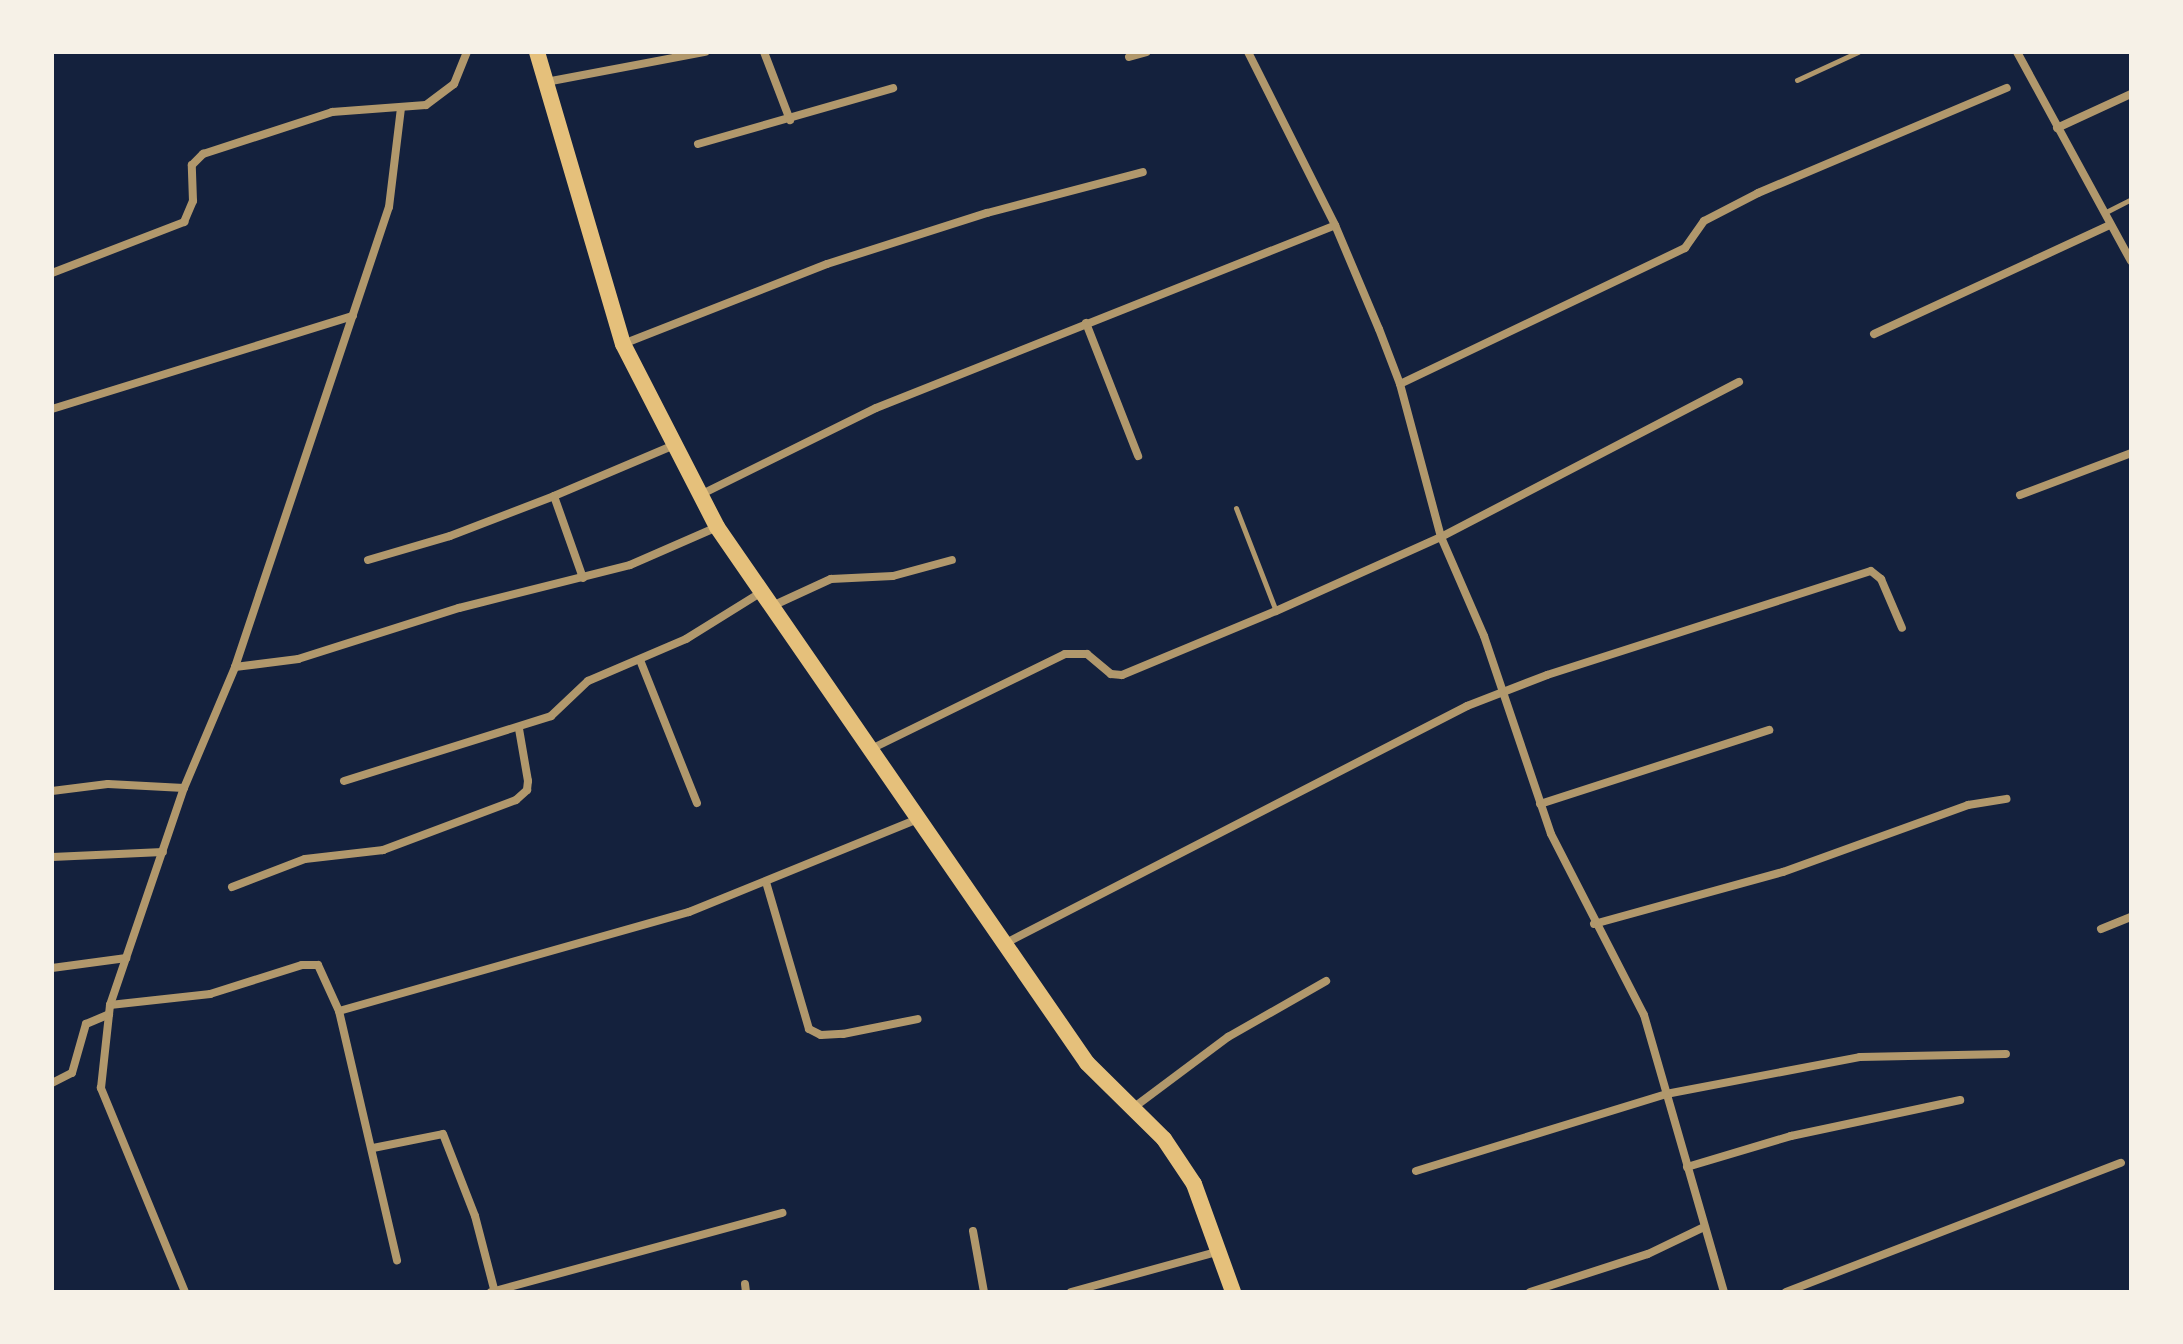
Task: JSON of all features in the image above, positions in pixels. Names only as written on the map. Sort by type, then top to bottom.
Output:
[{"type":"main road","points":[[537,52],[623,344],[717,527],[868,751],[1087,1063],[1164,1139],[1194,1184],[1221,1251],[1233,1292]]},
{"type":"street","points":[[52,273],[184,222],[193,201],[192,165],[203,154],[332,112],[401,108],[441,97],[454,84],[467,52]]},
{"type":"street","points":[[546,82],[705,52]]},
{"type":"street","points":[[764,52],[790,120]]},
{"type":"street","points":[[1129,57],[1146,52]]},
{"type":"street","points":[[1248,52],[1335,225],[1400,384],[1441,537],[1504,692],[1540,804],[1594,924],[1639,1001],[1724,1292]]},
{"type":"street","points":[[2017,52],[2131,261]]},
{"type":"street","points":[[698,144],[893,88]]},
{"type":"street","points":[[1400,384],[1685,248],[1704,221],[1758,193],[2007,88]]},
{"type":"street","points":[[2057,128],[2131,94]]},
{"type":"street","points":[[185,1292],[101,1088],[109,1010],[184,788],[235,667],[389,207],[401,108]]},
{"type":"street","points":[[623,344],[827,264],[987,213],[1143,172]]},
{"type":"street","points":[[700,495],[876,408],[1335,225]]},
{"type":"street","points":[[1874,334],[2110,225]]},
{"type":"street","points":[[52,409],[353,316]]},
{"type":"street","points":[[1086,323],[1138,456]]},
{"type":"street","points":[[868,751],[1065,654],[1087,654],[1111,674],[1122,675],[1276,611],[1441,537],[1739,382]]},
{"type":"street","points":[[368,560],[450,536],[674,445]]},
{"type":"street","points":[[2020,495],[2131,453]]},
{"type":"street","points":[[554,496],[583,578]]},
{"type":"street","points":[[235,667],[298,659],[459,608],[630,565],[717,527]]},
{"type":"street","points":[[344,781],[519,729],[562,710],[588,681],[686,639],[765,600],[831,579],[893,576],[952,560]]},
{"type":"street","points":[[1004,944],[1348,766],[1504,692],[1688,627],[1871,571],[1881,579],[1902,628]]},
{"type":"street","points":[[640,660],[697,803]]},
{"type":"street","points":[[232,887],[254,883],[305,859],[383,850],[522,797],[528,781],[519,729]]},
{"type":"street","points":[[1540,804],[1769,730]]},
{"type":"street","points":[[52,791],[108,784],[184,788]]},
{"type":"street","points":[[1594,924],[1783,872],[1968,805],[1982,807],[2007,799]]},
{"type":"street","points":[[339,1011],[689,912],[918,819]]},
{"type":"street","points":[[52,857],[163,852]]},
{"type":"street","points":[[766,882],[809,1029],[843,1034],[918,1019]]},
{"type":"street","points":[[2101,929],[2131,917]]},
{"type":"street","points":[[52,968],[126,958]]},
{"type":"street","points":[[52,1083],[72,1073],[86,1024],[109,1010],[210,994],[312,963],[330,981],[339,1011],[397,1260]]},
{"type":"street","points":[[1133,1108],[1228,1037],[1326,981]]},
{"type":"street","points":[[1416,1171],[1666,1094],[1860,1057],[2006,1054]]},
{"type":"street","points":[[1687,1167],[1818,1129],[1960,1100]]},
{"type":"street","points":[[373,1148],[443,1134],[475,1216],[492,1290],[782,1213]]},
{"type":"street","points":[[1786,1292],[2121,1163]]},
{"type":"street","points":[[1530,1292],[1648,1254],[1704,1227]]},
{"type":"street","points":[[973,1231],[984,1292]]},
{"type":"street","points":[[1071,1292],[1221,1251]]},
{"type":"lane","points":[[1797,80],[1858,52]]},
{"type":"lane","points":[[2103,213],[2131,199]]},
{"type":"lane","points":[[1236,508],[1276,611]]}]
